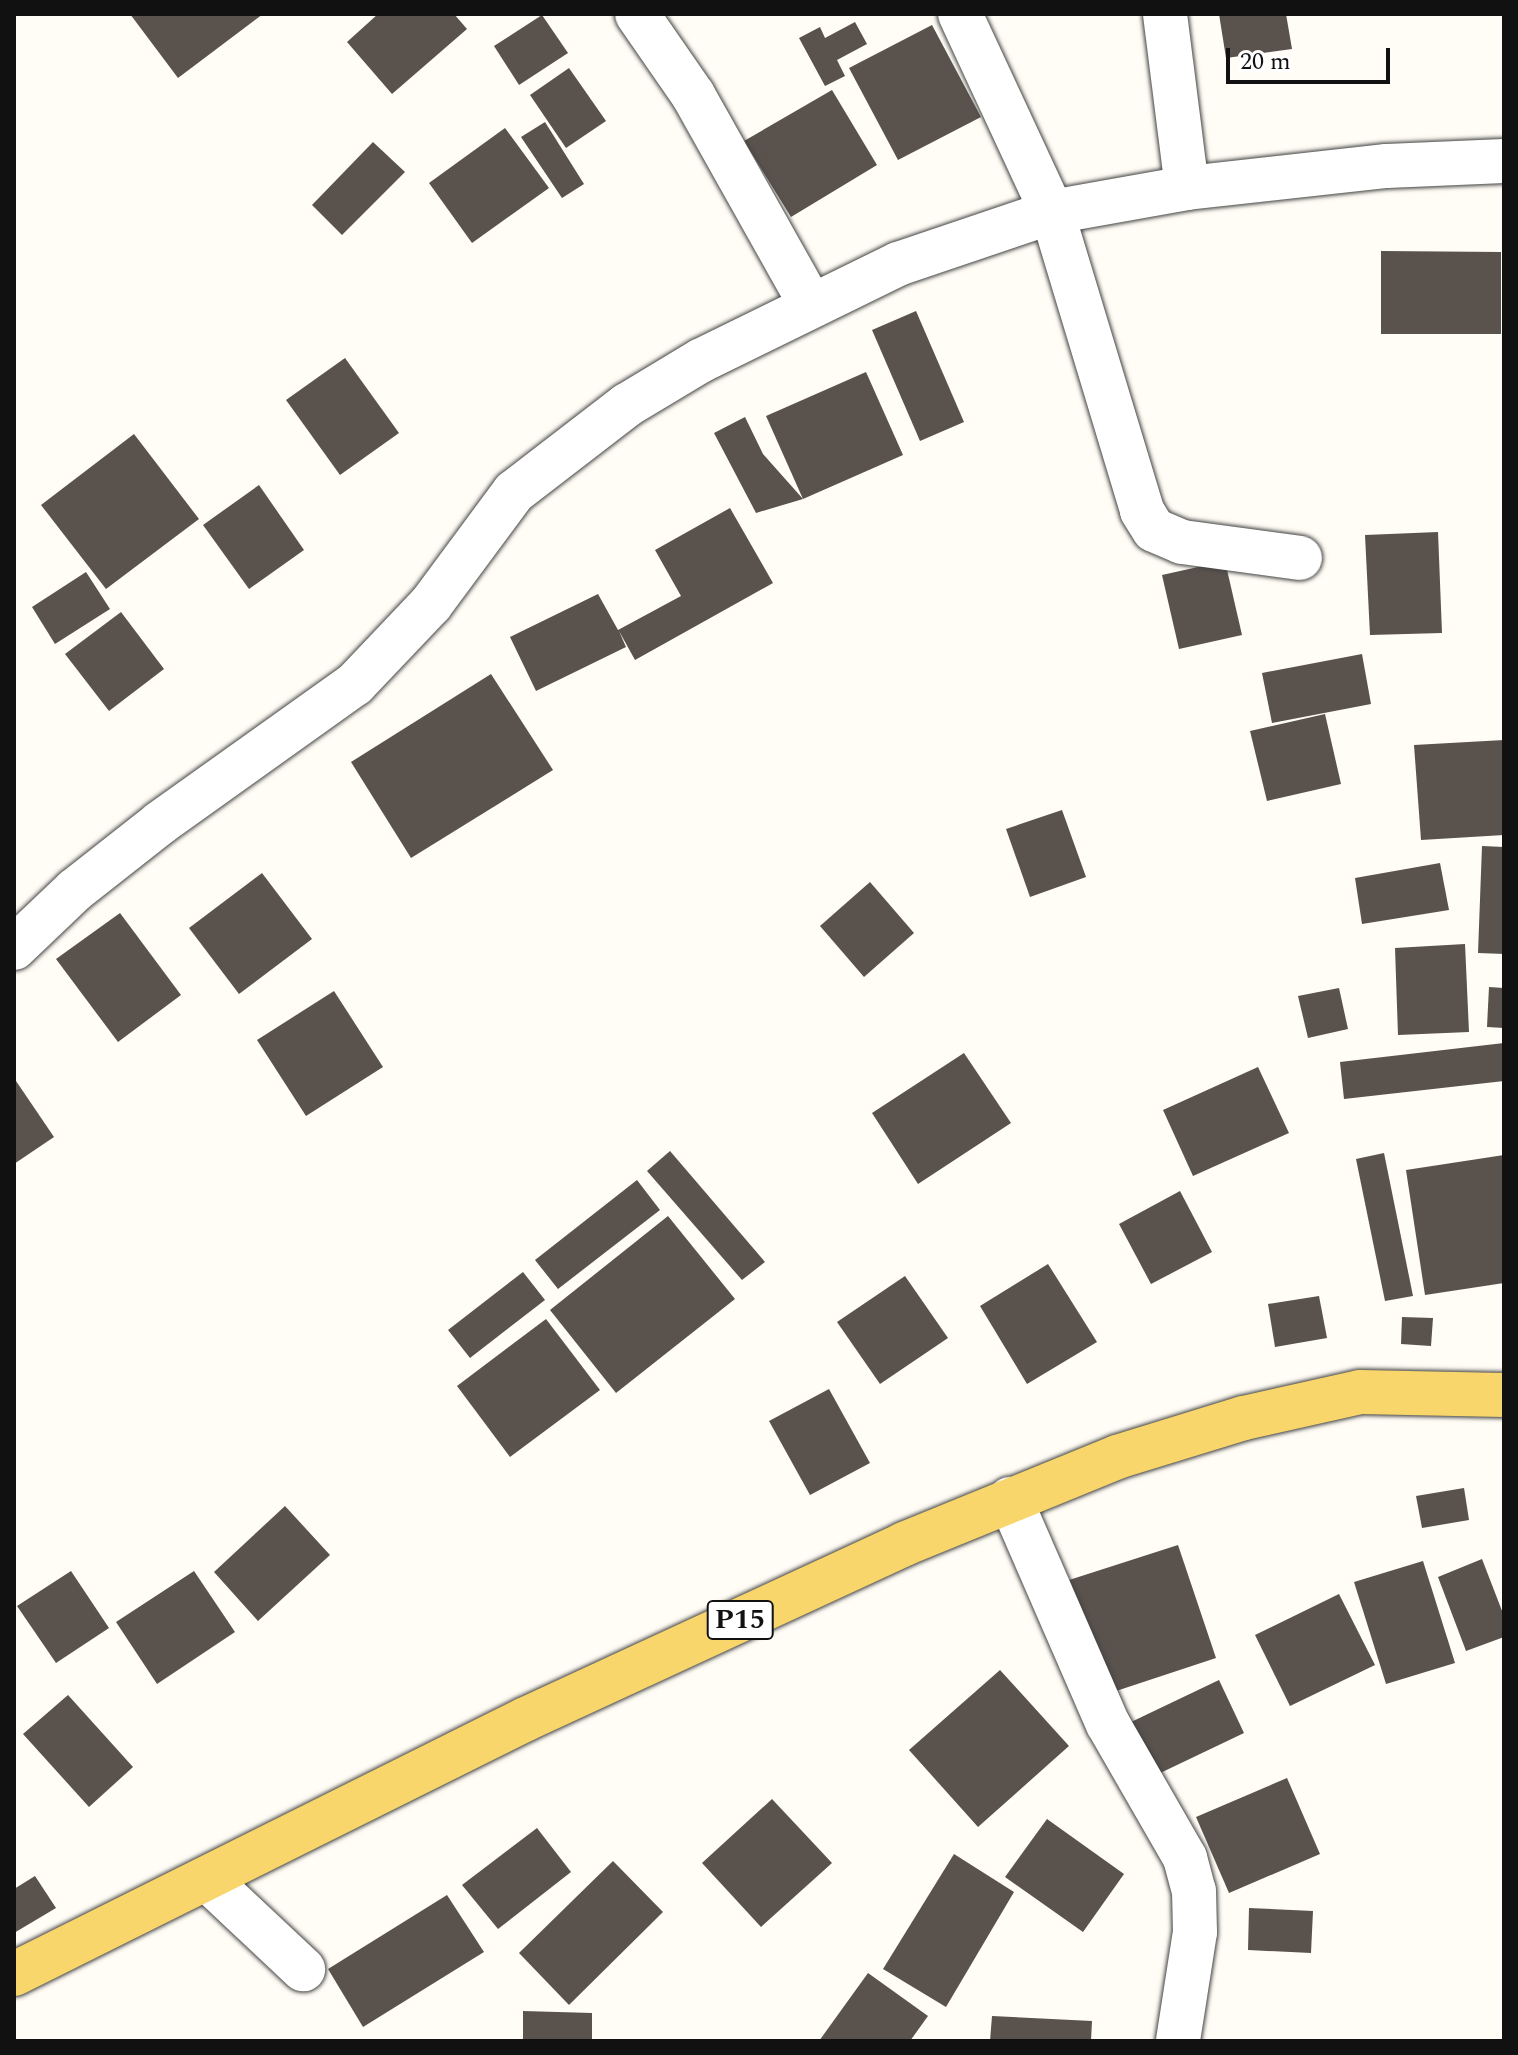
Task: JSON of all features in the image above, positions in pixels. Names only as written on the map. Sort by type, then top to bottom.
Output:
[{"type":"main road","name":"P15","points":[[14,1974],[526,1719],[1010,1499],[1117,1457],[1300,1403],[1374,1391],[1504,1395]]},
{"type":"street","points":[[637,14],[693,95],[811,305]]},
{"type":"street","points":[[960,14],[1052,212],[1142,511],[1154,530],[1182,542],[1300,558]]},
{"type":"street","points":[[1165,14],[1187,188]]},
{"type":"street","points":[[14,948],[75,890],[160,823],[355,684],[431,604],[514,492],[627,405],[702,360],[898,264],[1052,212],[1187,188],[1387,166],[1504,161]]},
{"type":"street","points":[[1010,1499],[1108,1724],[1185,1858],[1194,1891],[1195,1932],[1178,2041]]},
{"type":"street","points":[[207,1879],[303,1969]]},
{"type":"building","points":[[130,14],[263,14],[178,78]]},
{"type":"building","points":[[378,14],[454,14],[467,29],[392,94],[347,42]]},
{"type":"building","points":[[1219,14],[1286,14],[1292,49],[1226,58]]},
{"type":"building","points":[[542,15],[568,53],[519,85],[494,46]]},
{"type":"building","points":[[855,22],[867,44],[837,60],[845,76],[825,86],[799,38],[820,27],[825,38]]},
{"type":"building","points":[[932,25],[981,117],[898,160],[849,68]]},
{"type":"building","points":[[569,68],[606,121],[566,148],[530,95]]},
{"type":"building","points":[[832,90],[877,165],[791,217],[744,141]]},
{"type":"building","points":[[545,122],[584,184],[562,198],[521,137]]},
{"type":"building","points":[[505,128],[549,188],[472,243],[429,183]]},
{"type":"building","points":[[373,142],[405,172],[342,235],[312,205]]},
{"type":"building","points":[[1381,251],[1501,252],[1501,334],[1381,334]]},
{"type":"building","points":[[916,311],[964,422],[920,441],[872,330]]},
{"type":"building","points":[[345,358],[399,433],[340,475],[286,400]]},
{"type":"building","points":[[866,372],[903,455],[803,499],[766,416]]},
{"type":"building","points":[[745,417],[763,454],[803,499],[756,513],[714,433]]},
{"type":"building","points":[[134,434],[199,519],[106,589],[41,505]]},
{"type":"building","points":[[259,485],[304,550],[249,589],[203,525]]},
{"type":"building","points":[[730,508],[773,583],[635,660],[619,631],[626,647],[536,691],[510,637],[598,594],[618,630],[681,596],[655,550]]},
{"type":"building","points":[[1438,532],[1442,633],[1370,635],[1365,535]]},
{"type":"building","points":[[1225,561],[1242,635],[1179,649],[1162,575]]},
{"type":"building","points":[[86,572],[110,609],[55,644],[32,607]]},
{"type":"building","points":[[121,612],[164,669],[109,711],[65,654]]},
{"type":"building","points":[[1362,654],[1371,704],[1272,723],[1262,673]]},
{"type":"building","points":[[491,674],[553,770],[411,858],[351,762]]},
{"type":"building","points":[[1325,714],[1341,784],[1267,801],[1250,731]]},
{"type":"building","points":[[1504,740],[1504,835],[1421,840],[1414,745]]},
{"type":"building","points":[[1062,810],[1086,877],[1030,897],[1006,829]]},
{"type":"building","points":[[1482,846],[1504,847],[1504,954],[1478,953]]},
{"type":"building","points":[[1440,863],[1449,910],[1362,924],[1355,878]]},
{"type":"building","points":[[262,873],[312,939],[239,994],[189,928]]},
{"type":"building","points":[[870,882],[914,933],[864,977],[820,926]]},
{"type":"building","points":[[120,913],[181,995],[118,1042],[56,959]]},
{"type":"building","points":[[1465,944],[1469,1032],[1398,1035],[1395,948]]},
{"type":"building","points":[[1489,987],[1504,988],[1504,1028],[1487,1027]]},
{"type":"building","points":[[1339,988],[1348,1029],[1308,1038],[1298,996]]},
{"type":"building","points":[[334,991],[383,1067],[306,1116],[257,1040]]},
{"type":"building","points":[[1504,1043],[1504,1081],[1344,1099],[1340,1062]]},
{"type":"building","points":[[964,1053],[1011,1123],[918,1184],[872,1113]]},
{"type":"building","points":[[1258,1067],[1289,1133],[1193,1176],[1163,1110]]},
{"type":"building","points":[[14,1078],[54,1137],[14,1164]]},
{"type":"building","points":[[670,1151],[765,1262],[742,1280],[647,1171]]},
{"type":"building","points":[[1384,1153],[1413,1296],[1385,1301],[1356,1159]]},
{"type":"building","points":[[1504,1155],[1504,1283],[1425,1295],[1406,1170]]},
{"type":"building","points":[[637,1180],[660,1210],[558,1289],[535,1260]]},
{"type":"building","points":[[1180,1191],[1212,1252],[1151,1284],[1119,1224]]},
{"type":"building","points":[[668,1216],[735,1299],[616,1393],[550,1310]]},
{"type":"building","points":[[1048,1264],[1097,1342],[1027,1384],[980,1306]]},
{"type":"building","points":[[523,1272],[545,1300],[470,1358],[448,1330]]},
{"type":"building","points":[[905,1276],[948,1338],[880,1384],[837,1322]]},
{"type":"building","points":[[1319,1296],[1327,1338],[1275,1347],[1268,1304]]},
{"type":"building","points":[[1402,1317],[1433,1318],[1431,1346],[1401,1344]]},
{"type":"building","points":[[546,1319],[600,1390],[510,1457],[457,1386]]},
{"type":"building","points":[[829,1389],[870,1463],[810,1495],[769,1421]]},
{"type":"building","points":[[1464,1488],[1469,1520],[1422,1528],[1416,1496]]},
{"type":"building","points":[[285,1506],[330,1555],[258,1621],[214,1572]]},
{"type":"building","points":[[1178,1545],[1216,1658],[1104,1695],[1066,1581]]},
{"type":"building","points":[[1482,1559],[1504,1616],[1504,1637],[1466,1651],[1438,1577]]},
{"type":"building","points":[[1423,1561],[1455,1663],[1386,1684],[1354,1582]]},
{"type":"building","points":[[71,1571],[109,1628],[56,1663],[17,1606]]},
{"type":"building","points":[[194,1571],[235,1632],[157,1684],[116,1622]]},
{"type":"building","points":[[1339,1594],[1375,1665],[1290,1706],[1255,1635]]},
{"type":"building","points":[[1000,1670],[1069,1746],[978,1827],[909,1750]]},
{"type":"building","points":[[1219,1680],[1244,1733],[1154,1776],[1129,1723]]},
{"type":"building","points":[[68,1695],[133,1767],[89,1807],[23,1734]]},
{"type":"building","points":[[1287,1778],[1320,1854],[1229,1893],[1196,1817]]},
{"type":"building","points":[[772,1799],[832,1863],[761,1927],[702,1863]]},
{"type":"building","points":[[1047,1819],[1124,1874],[1083,1932],[1005,1877]]},
{"type":"building","points":[[537,1828],[571,1872],[498,1929],[462,1885]]},
{"type":"building","points":[[954,1854],[1014,1892],[946,2007],[883,1969]]},
{"type":"building","points":[[613,1861],[663,1912],[569,2005],[519,1953]]},
{"type":"building","points":[[35,1876],[56,1908],[14,1933],[14,1889]]},
{"type":"building","points":[[447,1895],[484,1952],[363,2027],[328,1969]]},
{"type":"building","points":[[1249,1908],[1313,1911],[1311,1953],[1248,1950]]},
{"type":"building","points":[[868,1973],[928,2016],[910,2041],[819,2041]]},
{"type":"building","points":[[523,2011],[592,2013],[592,2041],[523,2041]]},
{"type":"building","points":[[992,2016],[1092,2021],[1091,2041],[990,2041]]}]
